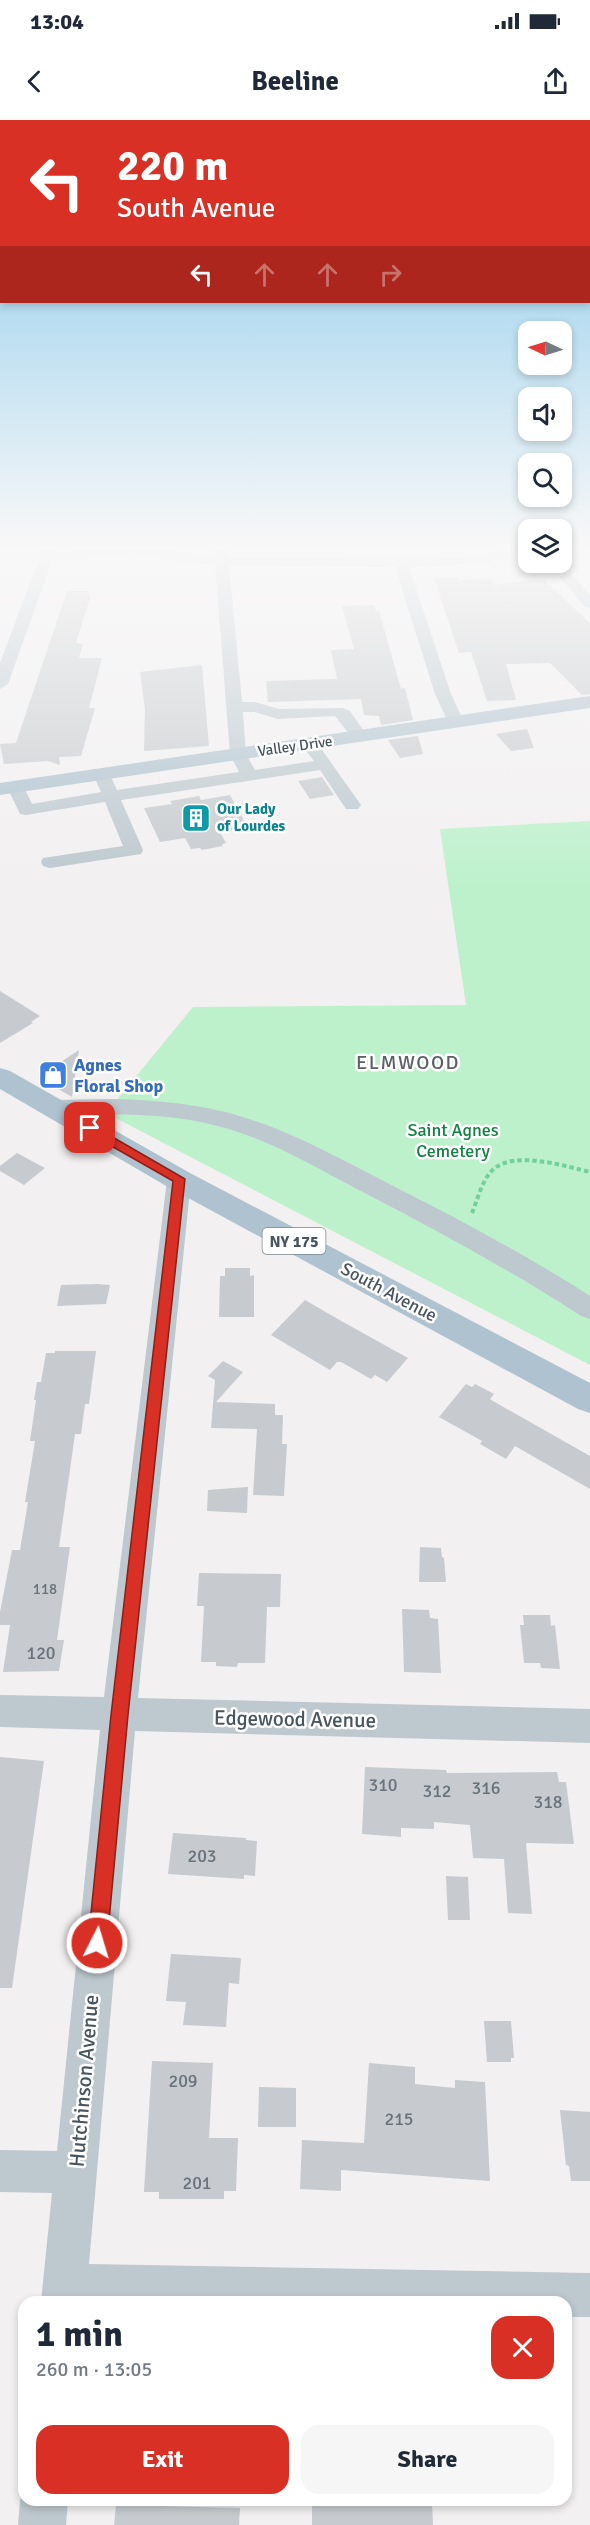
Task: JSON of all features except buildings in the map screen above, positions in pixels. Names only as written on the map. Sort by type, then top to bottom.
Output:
[{"type":"main road","name":"Valley Drive","points":[[8,788],[590,702]]},
{"type":"main road","name":"South Avenue","points":[[0,1077],[179,1179],[590,1399]]},
{"type":"street","points":[[0,684],[9,660]]},
{"type":"street","points":[[230,660],[238,754],[250,776]]},
{"type":"street","points":[[432,660],[443,694],[456,722]]},
{"type":"street","points":[[235,707],[255,707],[278,714],[337,711],[344,714],[359,736]]},
{"type":"street","points":[[309,744],[352,805]]},
{"type":"street","points":[[8,788],[26,810],[325,764]]},
{"type":"street","points":[[50,862],[134,850],[103,774]]},
{"type":"street","points":[[54,1108],[119,1105],[153,1108],[221,1119],[279,1138],[462,1232],[540,1275],[590,1309]]},
{"type":"street","name":"Hutchinson Avenue","points":[[64,2294],[119,1715],[179,1179]]},
{"type":"street","name":"Edgewood Avenue","points":[[0,1711],[590,1726]]},
{"type":"street","points":[[0,2171],[75,2172]]},
{"type":"street","points":[[64,2294],[590,2295]]},
{"type":"street","points":[[42,2525],[44,2506]]},
{"type":"path","points":[[462,1232],[487,1178],[497,1167],[509,1161],[526,1161],[590,1172]]},
{"type":"green space","name":"Saint Agnes Cemetery","points":[[590,821],[590,1365],[106,1113],[193,1007],[466,1005],[440,829]]},
{"type":"place","name":"Our Lady of Lourdes","points":[[196,818]]},
{"type":"place","name":"Agnes Floral Shop","points":[[53,1075]]},
{"type":"district","name":"ELMWOOD","points":[[408,1062]]},
{"type":"route","points":[[90,1128],[179,1179],[119,1715],[97,1943]]}]
